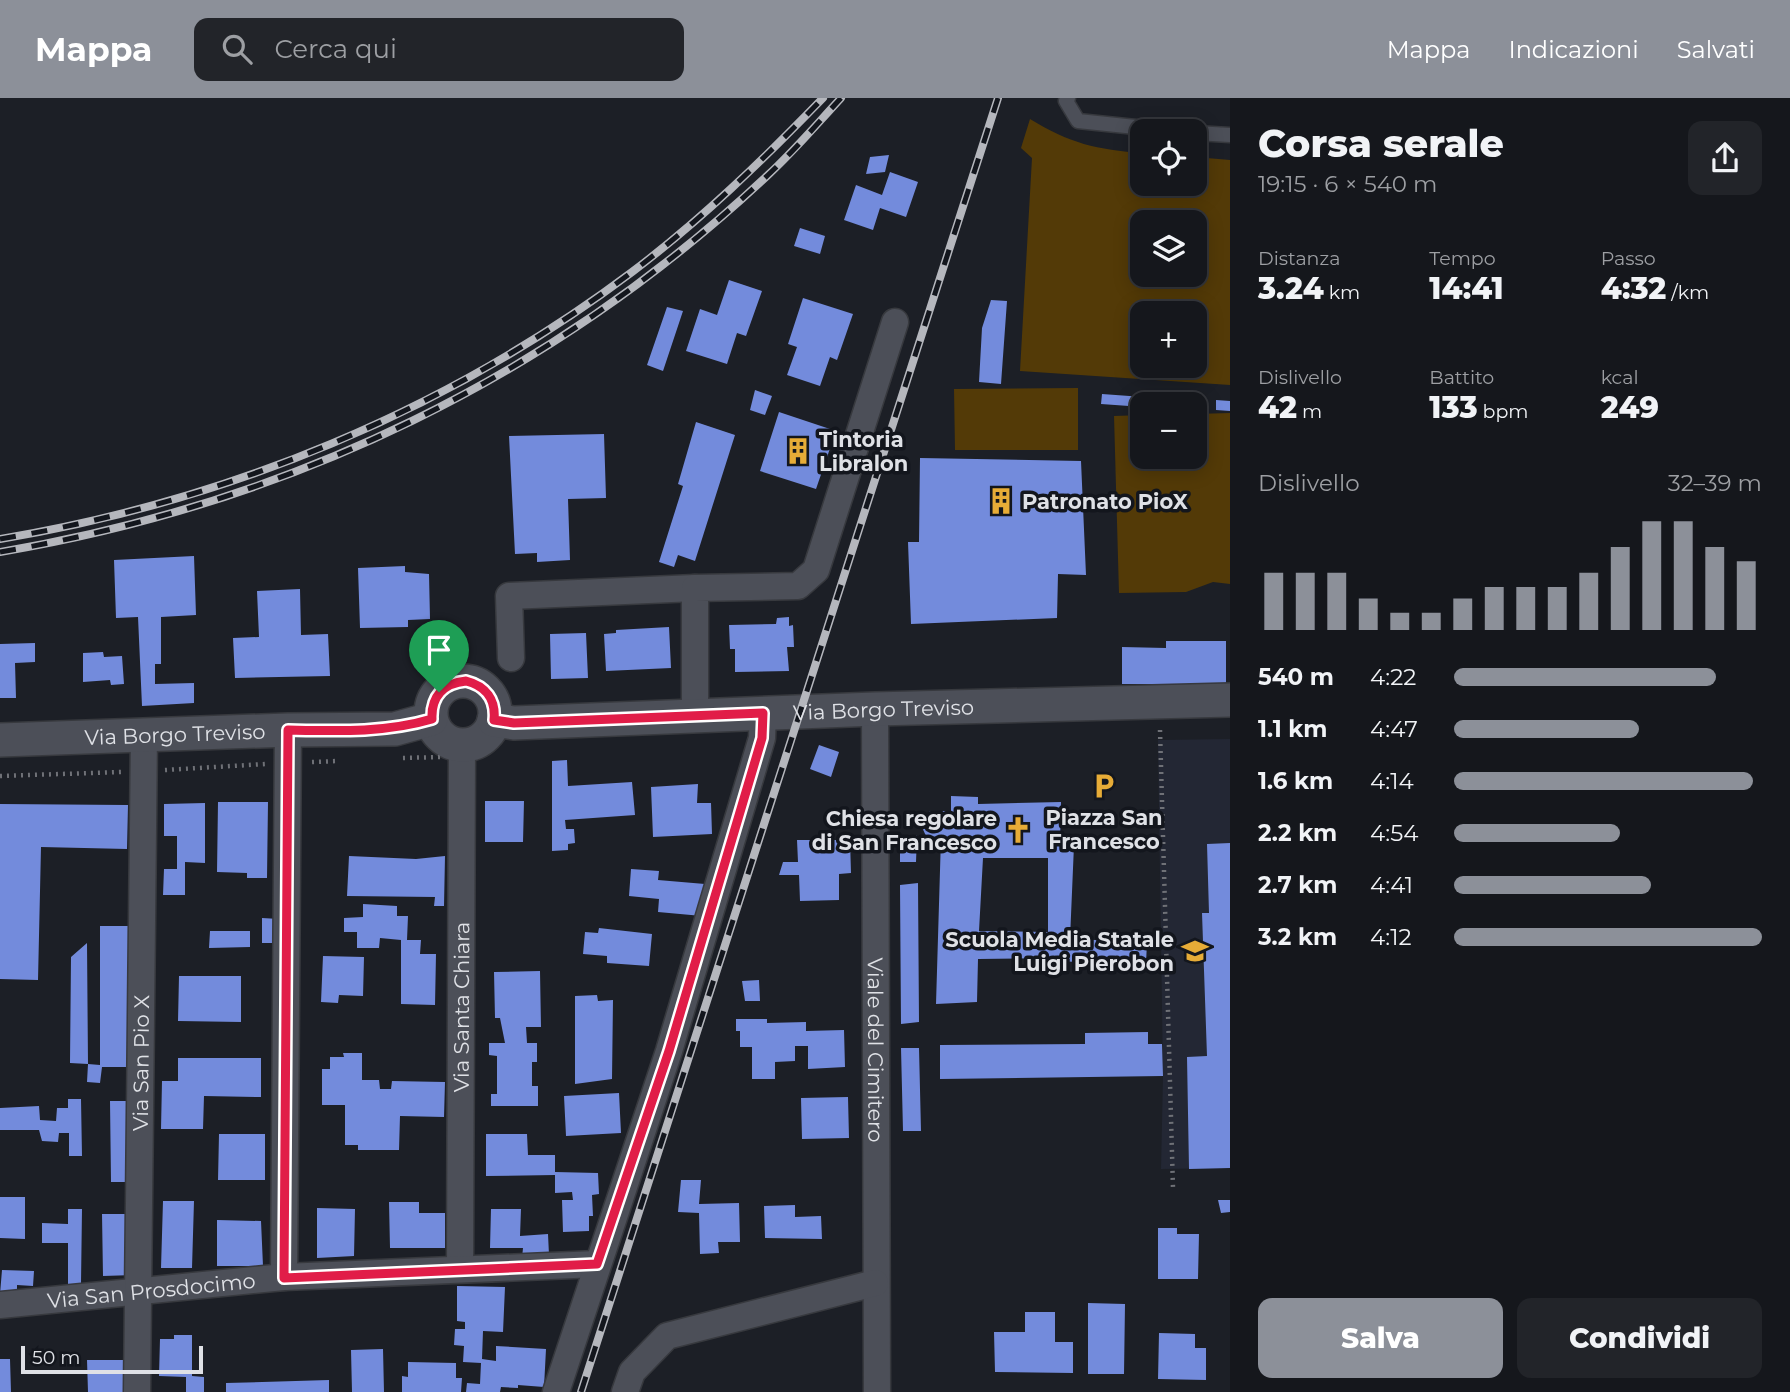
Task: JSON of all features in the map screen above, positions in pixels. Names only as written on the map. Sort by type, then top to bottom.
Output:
[{"type":"street","points":[[511,658],[509,596],[798,586],[816,570],[895,322]]},
{"type":"street","points":[[695,588],[695,715]]},
{"type":"street","points":[[466,681],[475,683],[489,694],[495,711],[494,720],[479,741],[462,745],[439,734],[432,719],[434,700],[447,686],[466,681]]},
{"type":"street","name":"Via Borgo Treviso","points":[[494,720],[514,723],[874,709],[1230,700]]},
{"type":"street","name":"Viale del Cimitero","points":[[874,709],[872,763],[878,1223],[874,1283],[877,1392]]},
{"type":"street","points":[[555,1392],[669,1051],[762,738],[763,713]]},
{"type":"street","name":"Via Borgo Treviso","points":[[0,740],[395,729],[432,719]]},
{"type":"street","points":[[284,1278],[288,730]]},
{"type":"street","name":"Via San Pio X","points":[[137,1392],[144,734]]},
{"type":"street","name":"Via Santa Chiara","points":[[460,1268],[462,745]]},
{"type":"street","name":"Via San Prosdocimo","points":[[0,1305],[284,1278],[460,1268],[597,1264]]},
{"type":"street","points":[[625,1392],[632,1372],[667,1336],[874,1283]]},
{"type":"lane","points":[[1068,98],[1066,101],[1078,121],[1130,126]]},
{"type":"lane","points":[[1207,134],[1230,135]]},
{"type":"path","points":[[1159,701],[1173,1188]]},
{"type":"shaded area","points":[[1030,119],[1071,140],[1130,152],[1130,196],[1207,196],[1207,158],[1230,160],[1230,385],[1020,371],[1032,158],[1021,148]]},
{"type":"shaded area","points":[[1078,388],[1078,450],[955,450],[954,389]]},
{"type":"shaded area","points":[[1230,413],[1230,584],[1213,582],[1186,592],[1119,593],[1114,416],[1130,415],[1130,469],[1207,469],[1207,414]]},
{"type":"shaded area","name":"Scuola Media Statale Luigi Pierobon","points":[[1230,739],[1230,1168],[1161,1169],[1163,1076],[1158,740]]},
{"type":"building","points":[[889,155],[885,172],[866,174],[870,157]]},
{"type":"building","points":[[890,172],[918,182],[906,217],[880,208],[873,230],[844,220],[856,185],[882,195]]},
{"type":"building","points":[[800,228],[825,236],[820,254],[794,246]]},
{"type":"building","points":[[729,280],[762,291],[746,336],[737,333],[727,364],[686,351],[700,309],[717,315]]},
{"type":"building","points":[[803,298],[853,314],[837,360],[830,357],[820,386],[787,375],[797,347],[788,344]]},
{"type":"building","points":[[991,300],[1007,301],[1001,384],[979,382],[982,328]]},
{"type":"building","points":[[667,307],[683,311],[663,371],[647,365]]},
{"type":"building","points":[[755,390],[772,396],[765,415],[750,410]]},
{"type":"building","points":[[1102,394],[1130,396],[1130,406],[1101,404]]},
{"type":"building","points":[[1216,400],[1230,401],[1230,411],[1216,410]]},
{"type":"building","name":"Tintoria Libralon","points":[[779,412],[836,431],[816,489],[760,471]]},
{"type":"building","points":[[696,422],[735,435],[695,561],[678,555],[674,567],[659,562],[683,486],[678,484]]},
{"type":"building","points":[[604,434],[606,498],[568,499],[570,560],[537,562],[537,553],[515,554],[509,436]]},
{"type":"building","name":"Patronato PioX","points":[[920,458],[1081,461],[1086,575],[1058,574],[1057,618],[911,624],[908,542],[919,542]]},
{"type":"building","points":[[194,556],[196,615],[161,617],[161,664],[155,664],[155,684],[194,683],[194,703],[142,706],[138,617],[116,618],[114,560]]},
{"type":"building","points":[[405,566],[405,572],[429,574],[430,619],[408,620],[408,627],[360,628],[358,568]]},
{"type":"building","points":[[300,589],[301,635],[328,634],[330,676],[235,678],[233,638],[259,637],[257,591]]},
{"type":"building","points":[[789,617],[789,626],[793,625],[794,647],[787,647],[789,671],[735,672],[735,649],[730,649],[729,625],[776,624],[777,618]]},
{"type":"building","points":[[669,627],[671,668],[606,671],[604,634],[616,633],[616,630]]},
{"type":"building","points":[[586,633],[588,678],[551,679],[550,634]]},
{"type":"building","points":[[1166,641],[1226,641],[1226,684],[1122,684],[1122,647],[1166,648]]},
{"type":"building","points":[[35,643],[35,662],[15,663],[16,698],[0,698],[0,644]]},
{"type":"building","points":[[103,652],[104,657],[122,656],[124,684],[111,685],[110,680],[83,682],[83,653]]},
{"type":"building","points":[[819,745],[839,752],[831,777],[810,769]]},
{"type":"building","points":[[567,760],[568,786],[632,782],[635,815],[565,820],[566,829],[574,829],[575,843],[568,844],[568,850],[552,851],[552,761]]},
{"type":"building","points":[[698,784],[697,803],[711,803],[712,834],[653,837],[651,787]]},
{"type":"building","points":[[951,796],[978,797],[978,804],[1061,802],[1060,844],[1074,845],[1070,939],[1147,942],[1146,964],[1049,961],[1049,958],[978,959],[977,1002],[936,1004],[941,837],[926,836],[920,823],[930,811],[951,811]],"holes":[[[983,858],[1048,858],[1048,932],[979,931]]]},
{"type":"building","points":[[485,801],[524,801],[523,842],[485,842]]},
{"type":"building","points":[[218,802],[268,802],[267,878],[247,878],[247,873],[217,872]]},
{"type":"building","points":[[205,803],[205,863],[185,862],[185,895],[163,895],[164,869],[177,869],[177,836],[164,836],[164,804]]},
{"type":"building","points":[[0,804],[128,805],[127,849],[41,847],[38,980],[0,979]]},
{"type":"building","points":[[900,835],[917,835],[916,862],[900,862]]},
{"type":"building","points":[[797,840],[850,840],[851,873],[839,874],[839,900],[800,901],[799,875],[779,875],[783,862],[798,862]]},
{"type":"building","points":[[1230,843],[1230,1168],[1189,1169],[1187,1057],[1207,1056],[1202,913],[1209,913],[1207,844]]},
{"type":"building","points":[[349,856],[416,859],[445,856],[444,906],[434,906],[435,897],[347,896]]},
{"type":"building","points":[[631,869],[659,871],[658,880],[705,884],[702,916],[658,912],[659,899],[629,896]]},
{"type":"building","points":[[918,883],[919,1022],[901,1024],[900,885]]},
{"type":"building","points":[[363,904],[397,906],[397,916],[408,916],[407,940],[421,940],[420,954],[436,954],[435,1005],[401,1004],[401,940],[380,938],[379,948],[357,948],[357,932],[344,932],[344,918],[363,917]]},
{"type":"building","points":[[262,918],[279,919],[279,943],[262,943]]},
{"type":"building","points":[[100,926],[133,926],[133,1067],[102,1067],[100,1083],[87,1082],[88,1064],[100,1065]]},
{"type":"building","points":[[599,928],[652,934],[649,966],[607,963],[607,956],[583,954],[585,932],[598,933]]},
{"type":"building","points":[[210,931],[250,931],[250,947],[209,948]]},
{"type":"building","points":[[87,943],[88,1064],[70,1063],[71,957]]},
{"type":"building","points":[[323,956],[364,957],[363,996],[339,995],[338,1003],[321,1002]]},
{"type":"building","points":[[540,971],[541,1027],[526,1027],[527,1043],[537,1043],[537,1062],[532,1062],[532,1086],[538,1086],[538,1106],[491,1106],[491,1094],[497,1094],[497,1056],[489,1055],[489,1043],[505,1043],[500,1018],[495,1018],[494,972]]},
{"type":"building","points":[[179,976],[241,976],[241,1022],[178,1021]]},
{"type":"building","points":[[759,980],[760,1001],[745,1001],[742,981]]},
{"type":"building","points":[[597,995],[598,1001],[613,1000],[612,1079],[575,1084],[575,996]]},
{"type":"building","points":[[736,1019],[767,1019],[767,1023],[806,1022],[806,1031],[844,1030],[845,1067],[808,1069],[808,1046],[795,1046],[795,1061],[775,1062],[775,1079],[752,1079],[752,1047],[740,1047],[740,1031],[736,1031]]},
{"type":"building","points":[[1148,1032],[1148,1044],[1162,1044],[1163,1076],[940,1079],[940,1045],[1085,1044],[1085,1033]]},
{"type":"building","points":[[901,1048],[919,1048],[921,1131],[903,1131]]},
{"type":"building","points":[[343,1053],[362,1053],[362,1080],[379,1080],[380,1089],[391,1089],[392,1081],[445,1082],[444,1117],[400,1116],[399,1150],[358,1150],[358,1145],[345,1145],[345,1105],[322,1105],[322,1069],[330,1069],[330,1057],[344,1057]]},
{"type":"building","points":[[178,1058],[261,1058],[261,1097],[204,1096],[203,1129],[161,1129],[162,1081],[178,1081]]},
{"type":"building","points":[[619,1093],[621,1133],[566,1136],[564,1096]]},
{"type":"building","points":[[848,1097],[849,1138],[802,1139],[801,1098]]},
{"type":"building","points":[[68,1099],[81,1099],[82,1156],[69,1156],[69,1133],[59,1133],[58,1142],[42,1141],[39,1130],[0,1130],[0,1108],[39,1106],[40,1120],[56,1121],[57,1108],[68,1108]]},
{"type":"building","points":[[110,1101],[133,1101],[134,1182],[111,1182]]},
{"type":"building","points":[[219,1134],[265,1134],[265,1180],[218,1180]]},
{"type":"building","points":[[486,1134],[527,1134],[528,1155],[555,1155],[555,1172],[598,1173],[599,1194],[592,1195],[593,1216],[589,1216],[589,1231],[563,1232],[562,1200],[573,1200],[572,1192],[555,1193],[555,1175],[486,1176]]},
{"type":"building","points":[[681,1180],[701,1180],[699,1204],[739,1203],[740,1242],[718,1242],[719,1253],[700,1254],[699,1213],[678,1212]]},
{"type":"building","points":[[0,1197],[25,1197],[25,1239],[0,1238]]},
{"type":"building","points":[[1218,1200],[1230,1200],[1230,1212],[1221,1213]]},
{"type":"building","points":[[163,1201],[194,1201],[192,1268],[161,1268]]},
{"type":"building","points":[[389,1202],[419,1202],[419,1213],[445,1213],[445,1248],[390,1248]]},
{"type":"building","points":[[795,1205],[795,1217],[821,1216],[822,1239],[765,1238],[764,1206]]},
{"type":"building","points":[[317,1208],[355,1209],[354,1256],[317,1258]]},
{"type":"building","points":[[68,1209],[82,1209],[81,1284],[68,1284],[68,1243],[42,1243],[42,1223],[68,1224]]},
{"type":"building","points":[[491,1209],[521,1209],[520,1236],[548,1234],[549,1255],[522,1258],[523,1248],[490,1248]]},
{"type":"building","points":[[102,1214],[134,1214],[134,1275],[103,1276]]},
{"type":"building","points":[[217,1220],[261,1221],[263,1266],[217,1266]]},
{"type":"building","points":[[1158,1228],[1177,1228],[1177,1234],[1199,1234],[1198,1279],[1158,1279]]},
{"type":"building","points":[[2,1270],[34,1271],[33,1286],[17,1285],[17,1294],[0,1294]]},
{"type":"building","points":[[457,1286],[505,1287],[503,1332],[483,1331],[482,1359],[496,1361],[496,1346],[546,1349],[544,1387],[518,1385],[518,1388],[501,1387],[500,1392],[466,1392],[467,1383],[480,1384],[481,1363],[463,1362],[464,1346],[454,1345],[455,1329],[465,1329],[465,1322],[457,1321]]},
{"type":"building","points":[[1088,1303],[1125,1304],[1124,1374],[1088,1374]]},
{"type":"building","points":[[1025,1312],[1055,1312],[1055,1342],[1073,1342],[1073,1373],[995,1372],[994,1332],[1025,1332]]},
{"type":"building","points":[[1159,1333],[1195,1334],[1195,1348],[1206,1348],[1206,1380],[1158,1379]]},
{"type":"building","points":[[174,1335],[192,1335],[192,1376],[204,1377],[204,1392],[186,1392],[186,1377],[159,1376],[160,1339],[174,1339]]},
{"type":"building","points":[[383,1349],[384,1392],[352,1392],[351,1350]]},
{"type":"building","points":[[0,1359],[10,1359],[11,1392],[0,1392]]},
{"type":"building","points":[[87,1360],[125,1360],[125,1392],[88,1392]]},
{"type":"building","points":[[408,1362],[456,1363],[456,1378],[462,1378],[461,1392],[402,1392],[402,1376],[408,1377]]},
{"type":"building","points":[[329,1380],[329,1392],[226,1392],[226,1383]]},
{"type":"railway","points":[[0,539],[169,501],[332,443],[411,408],[487,367],[561,322],[632,272],[683,232],[731,189],[823,98]]},
{"type":"railway","points":[[0,552],[107,530],[212,501],[314,464],[412,421],[507,370],[598,312],[685,247],[778,166],[841,98]]},
{"type":"railway","points":[[581,1392],[998,98]]},
{"type":"place","name":"Tintoria Libralon","points":[[798,451]]},
{"type":"place","name":"Patronato PioX","points":[[1001,501]]},
{"type":"place","name":"Piazza San Francesco","points":[[1104,786]]},
{"type":"place","name":"Chiesa regolare di San Francesco","points":[[1018,830]]},
{"type":"place","name":"Scuola Media Statale Luigi Pierobon","points":[[1195,951]]},
{"type":"route","points":[[456,682],[475,683],[489,694],[495,711],[494,720],[514,723],[763,713],[762,738],[669,1051],[597,1264],[460,1268],[284,1278],[288,730],[395,729],[432,719],[431,709],[439,692],[456,682]]}]
